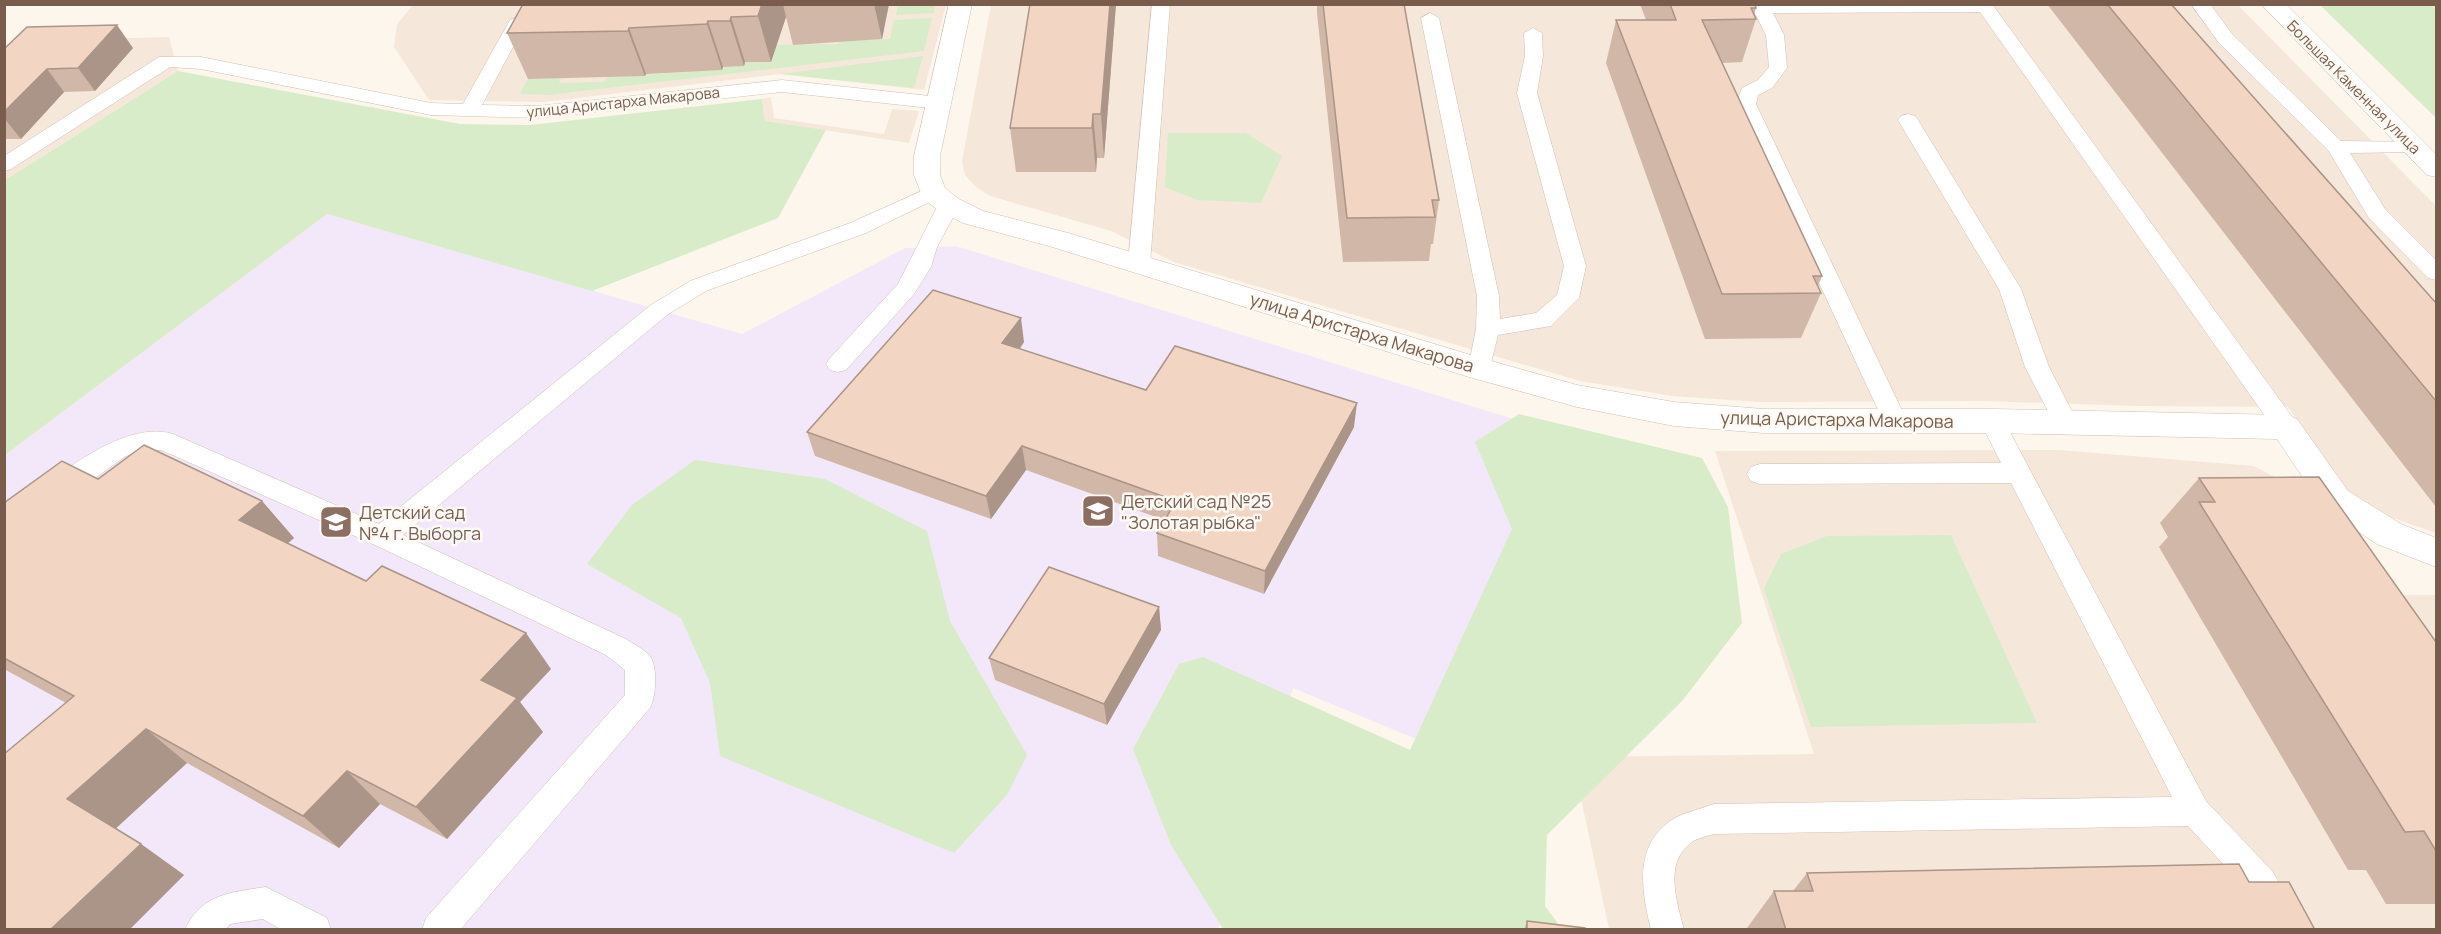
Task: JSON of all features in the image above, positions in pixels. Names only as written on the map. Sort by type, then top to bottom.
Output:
[{"type":"street","points":[[941,198],[927,175],[927,156],[961,4]]},
{"type":"street","name":"Большая Каменная улица","points":[[2272,4],[2436,169]]},
{"type":"street","name":"улица Аристарха Макарова","points":[[941,198],[973,217],[1058,239],[1480,369],[1576,396],[1674,414],[1764,421],[1992,421],[2286,427]]},
{"type":"street","points":[[2286,427],[2336,500],[2389,534],[2436,554]]},
{"type":"lane","points":[[468,112],[516,24],[537,15],[576,4]]},
{"type":"lane","points":[[1139,264],[1161,4]]},
{"type":"lane","points":[[2200,4],[2226,39],[2336,147],[2377,213],[2436,273]]},
{"type":"lane","points":[[1895,421],[1746,104],[1749,92],[1766,84],[1778,68],[1774,35],[1760,6],[1984,6],[2286,427]]},
{"type":"lane","points":[[1430,18],[1488,296],[1488,329],[1480,369]]},
{"type":"lane","points":[[1488,329],[1543,320],[1568,298],[1575,266],[1527,93],[1534,56],[1533,33]]},
{"type":"lane","name":"улица Аристарха Макарова","points":[[4,165],[166,61],[201,63],[431,109],[468,112],[538,112],[783,86],[939,103]]},
{"type":"lane","points":[[1908,120],[2010,289],[2037,367],[2066,423]]},
{"type":"lane","points":[[2336,147],[2414,146]]},
{"type":"lane","points":[[838,364],[906,289],[920,267],[941,198]]},
{"type":"lane","points":[[382,537],[659,310],[698,286],[941,198]]},
{"type":"lane","points":[[1992,421],[2195,811],[2262,883],[2288,930]]},
{"type":"lane","points":[[4,531],[115,450],[140,441],[164,441],[382,537],[616,647],[639,664],[640,699],[438,930]]},
{"type":"lane","points":[[1760,474],[2019,473]]},
{"type":"lane","points":[[1668,930],[1658,891],[1661,855],[1681,831],[1714,819],[2195,811]]},
{"type":"lane","points":[[201,930],[222,909],[266,903],[315,930]]},
{"type":"shaded area","points":[[413,5],[946,5],[924,90],[780,74],[543,102],[429,100],[394,47],[397,24]]},
{"type":"shaded area","points":[[991,5],[2238,5],[2436,206],[2436,533],[2393,518],[2347,490],[2288,407],[2138,406],[1982,401],[1758,402],[1672,396],[1580,381],[1174,262],[1111,231],[990,196],[976,187],[965,175],[962,161]]},
{"type":"shaded area","points":[[169,37],[178,71],[5,180],[5,58],[31,41]]},
{"type":"shaded area","points":[[771,97],[774,118],[884,134],[892,109],[919,111],[909,143],[765,121],[762,99]]},
{"type":"shaded area","points":[[327,214],[742,334],[905,248],[956,246],[1561,434],[1416,739],[1293,688],[1218,929],[5,930],[5,455]]},
{"type":"shaded area","points":[[2059,450],[2254,466],[2292,486],[2387,595],[2436,595],[2436,929],[1609,929],[1572,757],[1814,754],[1715,451]]},
{"type":"green space","points":[[898,4],[935,5],[934,13],[896,15]]},
{"type":"green space","points":[[2320,5],[2436,5],[2436,118]]},
{"type":"green space","points":[[932,18],[924,51],[548,95],[520,94],[528,79],[561,78],[559,83],[604,82],[607,77],[721,70],[723,67],[743,66],[745,62],[771,62],[776,45],[838,44],[839,40],[890,39],[894,20]]},
{"type":"green space","points":[[923,56],[914,88],[780,74]]},
{"type":"green space","points":[[178,71],[460,124],[530,125],[762,99],[765,121],[826,130],[778,218],[592,291],[327,214],[5,455],[5,180]]},
{"type":"green space","points":[[1168,133],[1246,133],[1282,156],[1261,203],[1197,200],[1165,187]]},
{"type":"green space","points":[[1519,414],[1702,458],[1728,507],[1742,623],[1683,700],[1547,835],[1545,906],[1562,929],[1223,929],[1171,845],[1133,749],[1179,664],[1203,657],[1410,750],[1512,529],[1475,442]]},
{"type":"green space","points":[[695,460],[825,479],[927,531],[950,621],[1027,755],[1007,795],[954,853],[720,756],[710,683],[681,618],[587,564],[632,505]]},
{"type":"green space","points":[[1951,535],[2037,723],[1811,727],[1764,589],[1781,554],[1827,536]]},
{"type":"building","points":[[523,4],[762,4],[758,16],[731,17],[730,21],[708,21],[707,24],[629,28],[628,31],[507,33]]},
{"type":"building","points":[[1030,4],[1110,4],[1101,114],[1093,114],[1092,128],[1010,128]]},
{"type":"building","points":[[1323,4],[1404,4],[1439,200],[1432,200],[1435,217],[1347,218]]},
{"type":"building","points":[[1670,4],[1755,4],[1756,8],[1751,8],[1756,19],[1702,20],[1822,276],[1813,276],[1821,293],[1722,294],[1616,20],[1676,20]]},
{"type":"building","points":[[2107,4],[2171,4],[2436,303],[2436,401]]},
{"type":"building","points":[[117,25],[78,68],[47,69],[4,112],[4,49],[27,27]]},
{"type":"building","points":[[933,290],[1021,318],[1002,343],[1146,390],[1175,346],[1357,403],[1265,571],[1157,533],[1176,501],[1022,446],[986,496],[807,432]]},
{"type":"building","points":[[144,445],[262,501],[239,520],[366,581],[382,566],[526,633],[481,680],[517,698],[416,807],[347,771],[303,816],[146,729],[67,799],[141,844],[50,930],[4,930],[4,754],[74,696],[4,658],[4,503],[62,461],[98,479]]},
{"type":"building","points":[[2319,477],[2436,642],[2436,851],[2424,831],[2405,832],[2199,502],[2215,502],[2199,478]]},
{"type":"building","points":[[1049,567],[1159,607],[1104,704],[989,658]]},
{"type":"building","points":[[2239,864],[2249,882],[2289,882],[2315,930],[1786,930],[1774,891],[1813,891],[1807,873]]},
{"type":"building","points":[[1527,921],[1585,928],[1585,930],[1527,930]]},
{"type":"place","name":"Детский сад №25 \"Золотая рыбка\"","points":[[1098,511]]},
{"type":"place","name":"Детский сад №4 г. Выборга","points":[[336,522]]}]
